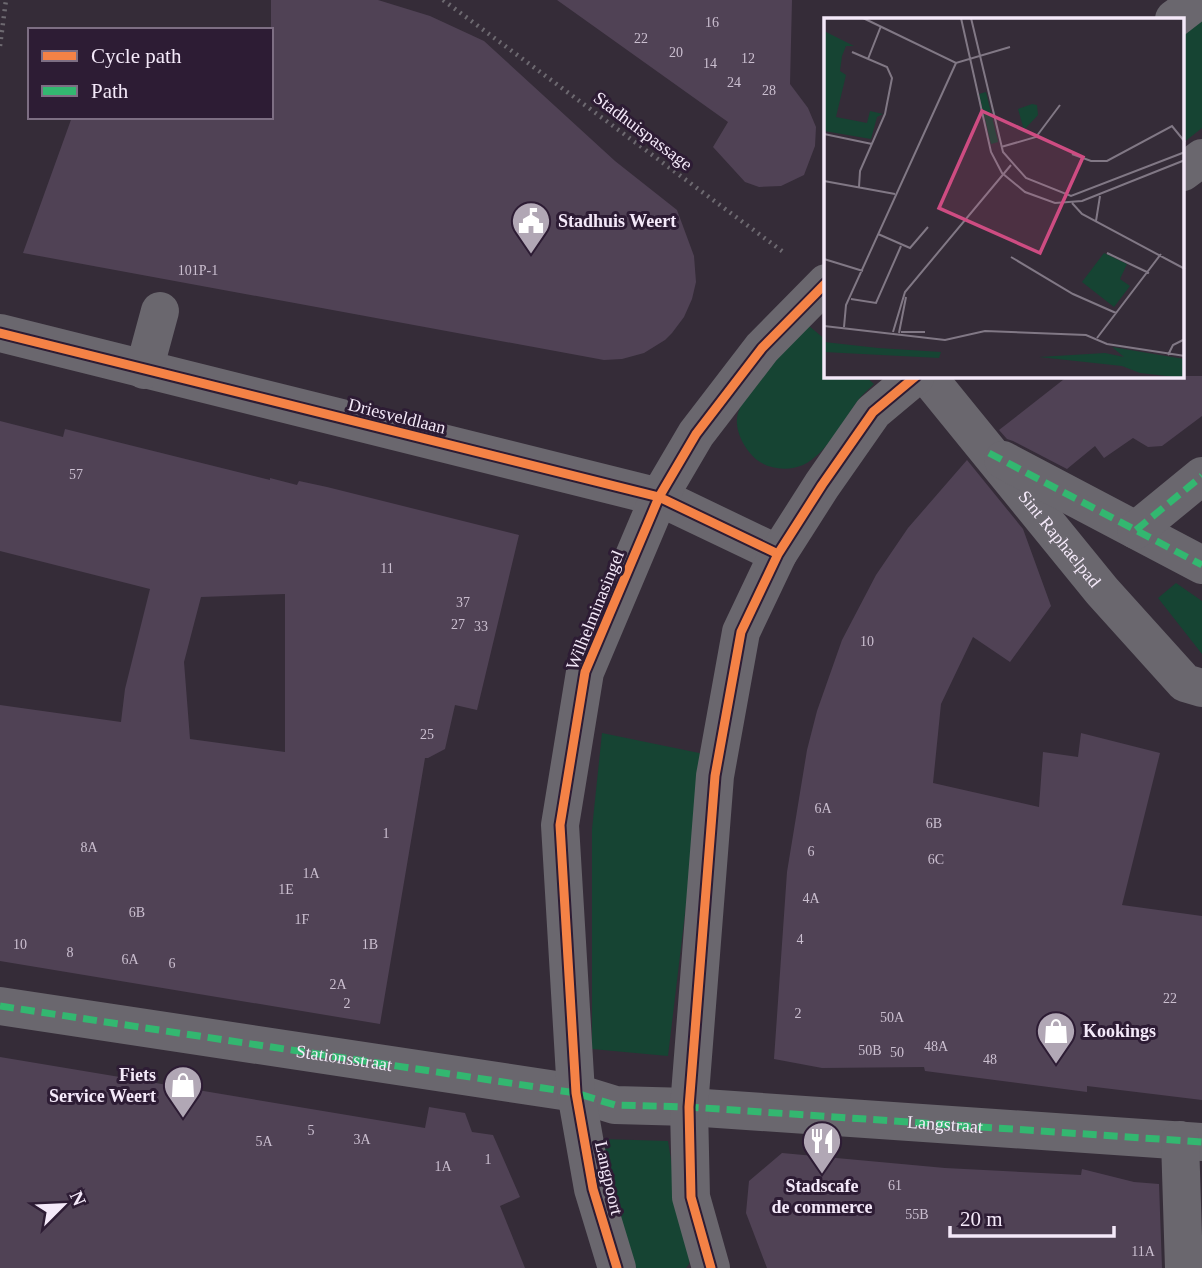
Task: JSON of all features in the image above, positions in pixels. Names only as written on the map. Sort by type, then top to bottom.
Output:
[{"type":"street","points":[[1175,18],[1199,0]]},
{"type":"street","points":[[1184,171],[1202,158]]},
{"type":"street","name":"Wilhelminasingel","points":[[576,1093],[560,825],[585,672],[659,497],[696,434],[762,348],[824,286]]},
{"type":"street","points":[[144,370],[160,311]]},
{"type":"street","name":"Driesveldlaan","points":[[0,334],[659,497],[778,554]]},
{"type":"street","points":[[711,1268],[691,1197],[689,1107],[715,776],[741,632],[778,554],[822,485],[873,412],[914,378]]},
{"type":"street","name":"Sint Raphaelpad","points":[[929,378],[1102,591],[1185,683],[1202,688]]},
{"type":"street","points":[[989,453],[1202,565]]},
{"type":"street","points":[[1136,530],[1202,476]]},
{"type":"street","name":"Stationsstraat","points":[[0,1006],[576,1093],[615,1105],[689,1107]]},
{"type":"street","name":"Langpoort","points":[[576,1093],[593,1189],[617,1268]]},
{"type":"street","name":"Langstraat","points":[[689,1107],[1191,1141]]},
{"type":"street","points":[[1184,1268],[1191,1141]]},
{"type":"path","points":[[0,46],[6,0]]},
{"type":"green space","points":[[1202,15],[1202,128],[1184,142],[1184,29]]},
{"type":"green space","points":[[809,326],[824,338],[824,378],[867,378],[874,384],[859,399],[827,445],[812,460],[792,468],[774,468],[757,460],[748,451],[737,426],[738,413],[743,402],[769,367]]},
{"type":"green space","points":[[1176,583],[1202,601],[1202,654],[1158,598]]},
{"type":"green space","points":[[602,733],[704,754],[668,1056],[592,1049],[592,829]]},
{"type":"green space","points":[[601,1139],[668,1141],[676,1192],[692,1249],[686,1268],[633,1268]]},
{"type":"building","points":[[271,0],[378,0],[430,16],[484,41],[615,161],[677,210],[694,256],[696,282],[684,317],[665,340],[644,353],[622,359],[604,360],[23,253],[71,119],[273,119]]},
{"type":"building","points":[[557,0],[792,0],[790,84],[808,108],[816,127],[815,146],[804,175],[781,186],[759,187],[745,182],[713,147],[728,122]]},
{"type":"building","points":[[1202,376],[1202,416],[1162,446],[1148,447],[1133,438],[1104,458],[1095,446],[1067,469],[1007,439],[999,430],[1065,378]]},
{"type":"building","points":[[0,421],[63,437],[65,429],[270,480],[297,485],[299,481],[327,487],[519,535],[477,710],[455,705],[445,749],[425,758],[380,1024],[0,961],[0,705],[121,722],[125,689],[150,589],[0,551]],"holes":[[[285,594],[285,752],[190,739],[184,662],[201,597]]]},
{"type":"building","points":[[967,460],[1023,529],[1051,606],[1010,662],[973,637],[941,704],[933,783],[1039,807],[1043,752],[1078,757],[1081,733],[1160,753],[1122,905],[1202,916],[1202,1100],[1087,1086],[1087,1092],[925,1071],[924,1067],[822,1068],[774,1059],[787,872],[807,750],[817,711],[842,640],[876,575],[908,528]]},
{"type":"building","points":[[0,1057],[425,1128],[429,1107],[465,1113],[472,1132],[493,1135],[520,1197],[500,1206],[525,1268],[0,1268]]},
{"type":"building","points":[[782,1153],[945,1168],[1081,1175],[1082,1169],[1134,1182],[1159,1184],[1162,1268],[767,1268],[746,1213],[749,1181]]},
{"type":"marked path","points":[[989,453],[1202,565]]},
{"type":"marked path","points":[[1136,530],[1202,476]]},
{"type":"marked path","points":[[0,1006],[576,1093],[615,1105],[689,1107],[1202,1142]]},
{"type":"cycle path","points":[[617,1268],[593,1189],[576,1093],[560,825],[585,672],[659,497],[696,434],[762,348],[824,285]]},
{"type":"cycle path","points":[[0,333],[659,497],[778,554]]},
{"type":"cycle path","points":[[711,1268],[691,1197],[689,1107],[715,776],[741,632],[778,554],[822,485],[873,412],[914,378]]},
{"type":"place","name":"Stadhuis Weert","points":[[531,255]]},
{"type":"place","name":"Kookings","points":[[1056,1065]]},
{"type":"place","name":"Fiets Service Weert","points":[[183,1119]]},
{"type":"place","name":"Stadscafe de commerce","points":[[822,1175]]}]
